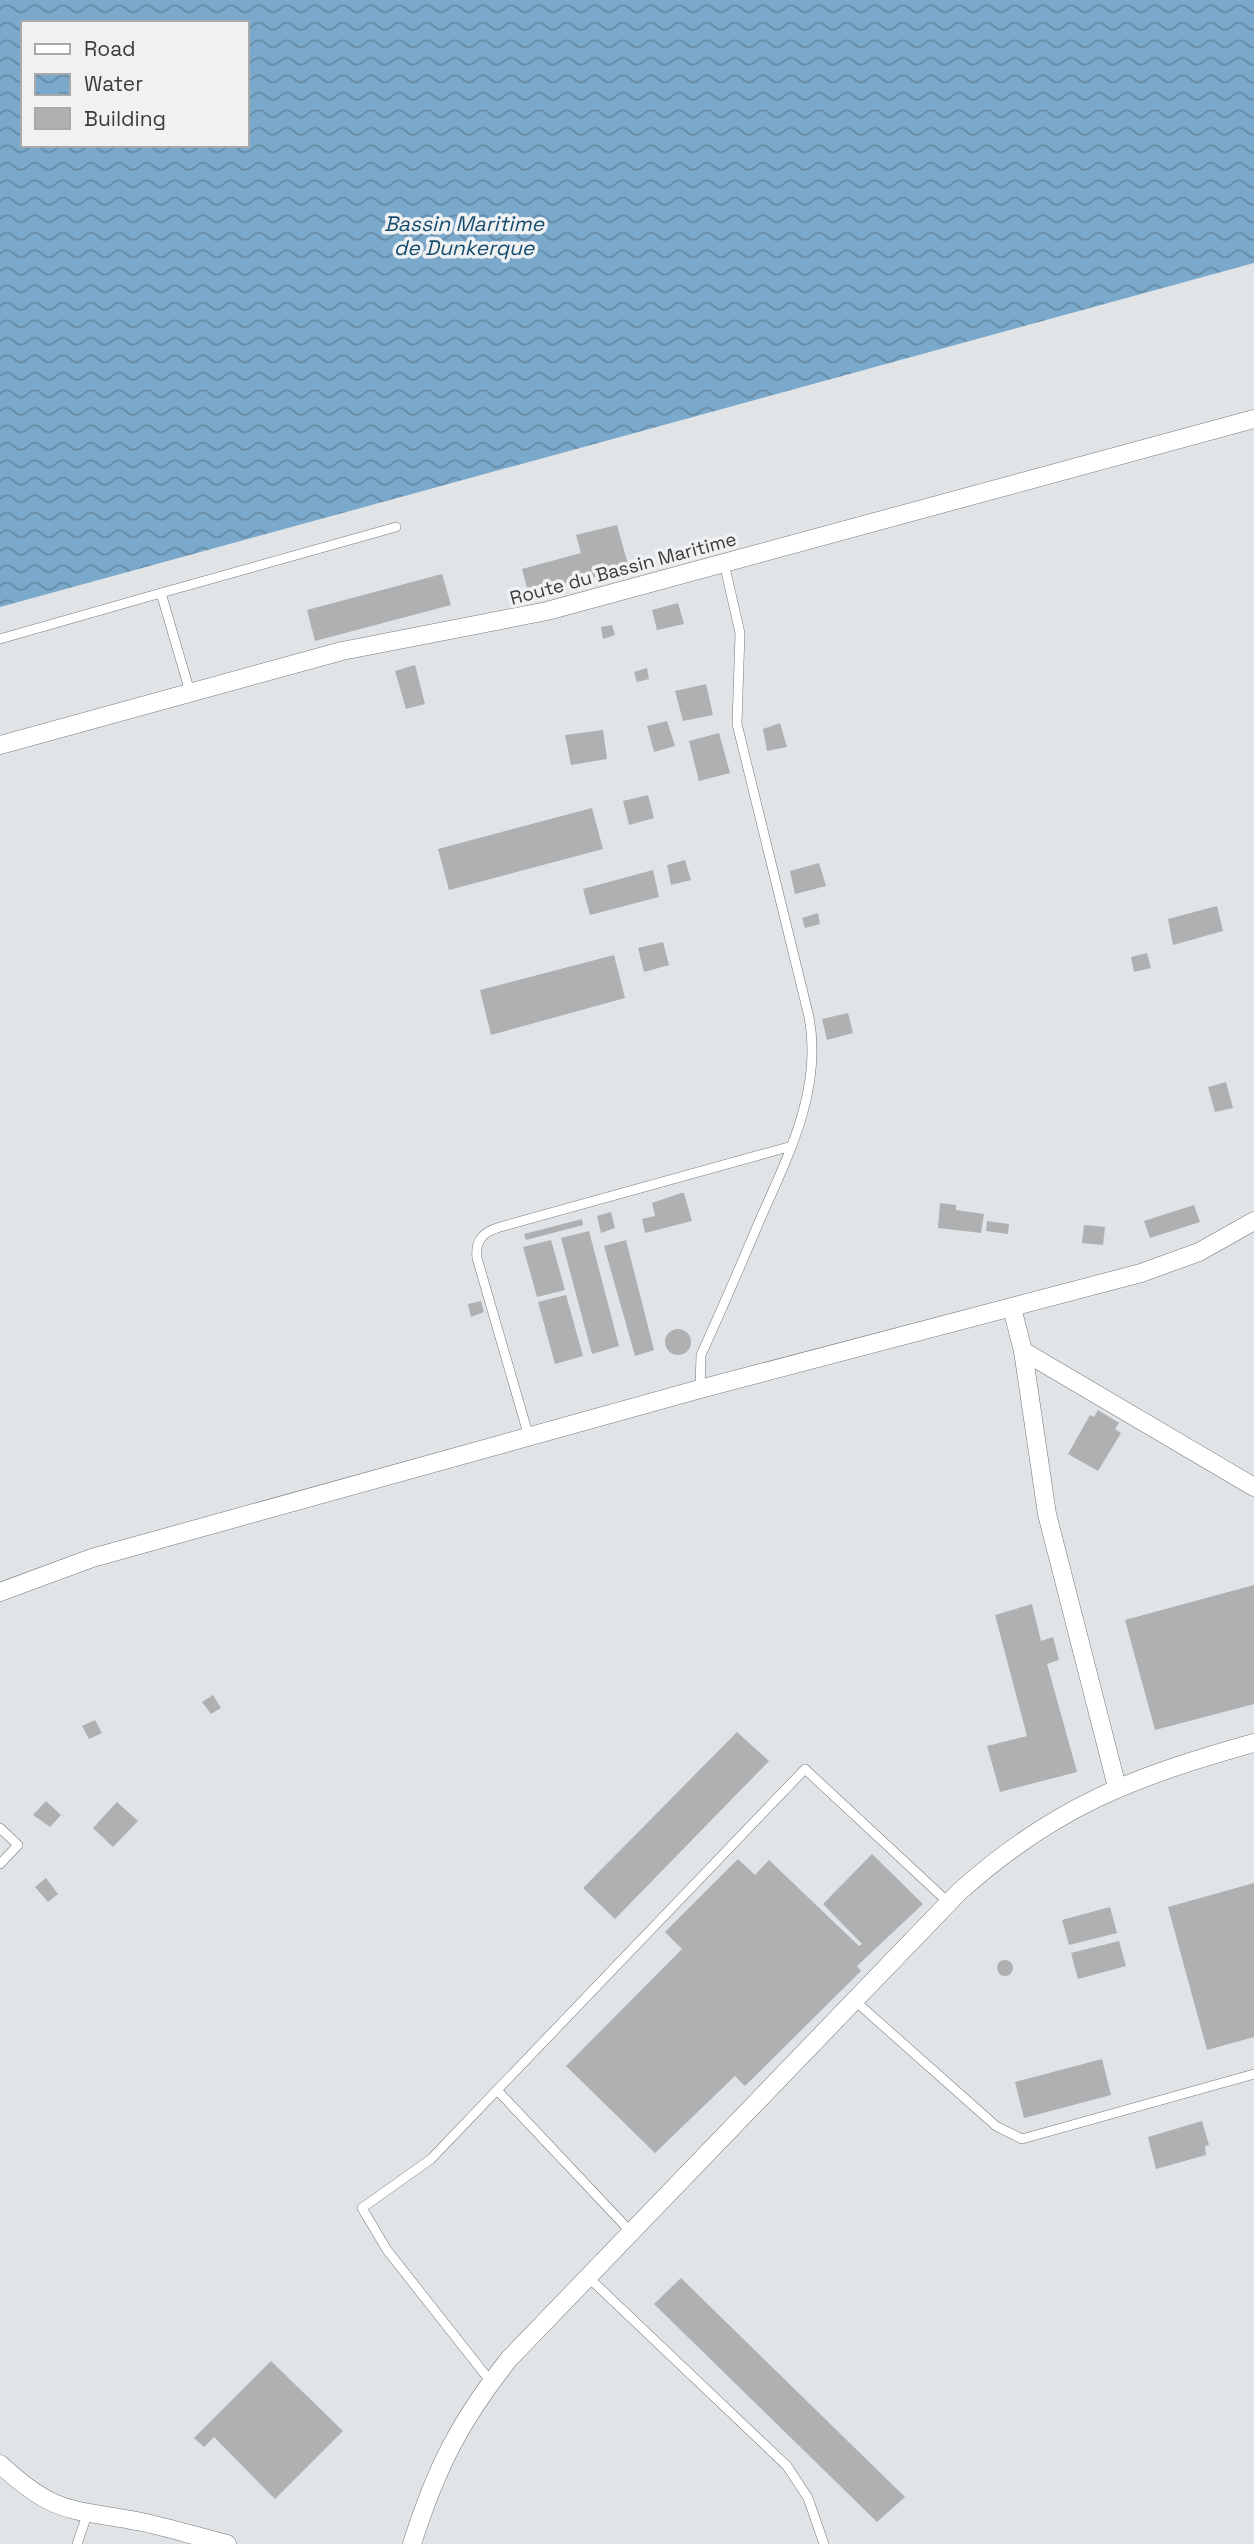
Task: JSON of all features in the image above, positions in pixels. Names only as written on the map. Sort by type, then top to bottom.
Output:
[{"type":"street","name":"Route du Bassin Maritime","points":[[0,745],[342,651],[514,619],[1254,419]]},
{"type":"street","points":[[0,1592],[74,1563],[700,1389],[1012,1308],[1165,1265],[1199,1252],[1254,1221]]},
{"type":"street","points":[[1012,1308],[1023,1351],[1046,1514],[1117,1787]]},
{"type":"street","points":[[1023,1351],[1254,1487]]},
{"type":"street","points":[[412,2544],[441,2462],[491,2382],[536,2329],[950,1903],[1010,1850],[1062,1816],[1117,1787],[1171,1767],[1254,1743]]},
{"type":"street","points":[[0,2464],[42,2498],[62,2508],[87,2515],[144,2523],[227,2544]]},
{"type":"lane","points":[[0,639],[396,527]]},
{"type":"lane","points":[[700,1389],[701,1355],[792,1146],[811,1074],[811,1028],[737,724],[740,633],[724,563]]},
{"type":"lane","points":[[161,593],[190,692]]},
{"type":"lane","points":[[529,1437],[477,1258],[479,1239],[499,1227],[792,1146]]},
{"type":"lane","points":[[491,2382],[387,2250],[362,2208],[431,2159],[805,1769],[950,1903]]},
{"type":"lane","points":[[0,1828],[18,1845],[0,1864]]},
{"type":"lane","points":[[854,2000],[996,2126],[1021,2139],[1254,2074]]},
{"type":"lane","points":[[497,2090],[630,2231]]},
{"type":"lane","points":[[587,2276],[787,2466],[808,2498],[824,2544]]},
{"type":"lane","points":[[77,2544],[87,2515]]},
{"type":"water","name":"Bassin Maritime de Dunkerque","points":[[0,0],[1254,0],[1254,263],[0,607]]},
{"type":"building","points":[[617,525],[629,568],[529,595],[522,569],[581,553],[576,535]]},
{"type":"building","points":[[442,574],[451,605],[315,641],[307,610]]},
{"type":"building","points":[[678,603],[684,624],[657,630],[652,610]]},
{"type":"building","points":[[612,625],[615,635],[603,639],[601,627]]},
{"type":"building","points":[[415,665],[425,704],[406,709],[395,671]]},
{"type":"building","points":[[647,668],[649,679],[637,682],[634,672]]},
{"type":"building","points":[[706,684],[713,715],[683,721],[675,691]]},
{"type":"building","points":[[667,721],[675,746],[654,752],[647,726]]},
{"type":"building","points":[[780,723],[787,747],[767,751],[763,729]]},
{"type":"building","points":[[603,730],[607,759],[571,765],[565,735]]},
{"type":"building","points":[[719,733],[730,773],[699,781],[689,741]]},
{"type":"building","points":[[648,795],[654,818],[629,825],[623,801]]},
{"type":"building","points":[[592,808],[603,849],[449,890],[438,849]]},
{"type":"building","points":[[685,860],[691,880],[671,885],[667,865]]},
{"type":"building","points":[[819,863],[826,886],[795,894],[790,871]]},
{"type":"building","points":[[653,870],[659,897],[590,915],[583,889]]},
{"type":"building","points":[[1217,906],[1223,931],[1173,945],[1168,919]]},
{"type":"building","points":[[818,913],[820,924],[805,928],[802,918]]},
{"type":"building","points":[[663,942],[669,965],[644,972],[638,948]]},
{"type":"building","points":[[1147,953],[1151,968],[1134,972],[1131,957]]},
{"type":"building","points":[[614,955],[625,998],[491,1035],[480,990]]},
{"type":"building","points":[[848,1013],[853,1033],[827,1040],[822,1019]]},
{"type":"building","points":[[1226,1082],[1233,1108],[1215,1112],[1208,1087]]},
{"type":"building","points":[[684,1193],[692,1221],[645,1233],[642,1219],[655,1216],[652,1203]]},
{"type":"building","points":[[940,1203],[956,1205],[956,1210],[984,1214],[981,1233],[938,1228]]},
{"type":"building","points":[[1194,1205],[1200,1222],[1150,1238],[1144,1221]]},
{"type":"building","points":[[611,1212],[615,1228],[601,1233],[597,1216]]},
{"type":"building","points":[[582,1219],[583,1225],[526,1240],[524,1234]]},
{"type":"building","points":[[987,1221],[1009,1224],[1008,1234],[986,1231]]},
{"type":"building","points":[[1084,1225],[1105,1227],[1103,1245],[1082,1243]]},
{"type":"building","points":[[589,1231],[619,1346],[592,1354],[561,1238]]},
{"type":"building","points":[[551,1240],[565,1290],[537,1297],[523,1247]]},
{"type":"building","points":[[626,1240],[654,1350],[635,1356],[604,1246]]},
{"type":"building","points":[[566,1295],[583,1356],[555,1364],[538,1302]]},
{"type":"building","points":[[481,1301],[484,1312],[471,1317],[468,1304]]},
{"type":"building","points":[[678,1329],[687,1333],[691,1342],[687,1351],[678,1355],[669,1351],[665,1342],[669,1333]]},
{"type":"building","points":[[1098,1410],[1119,1423],[1115,1429],[1121,1433],[1098,1471],[1068,1454],[1090,1415],[1094,1417]]},
{"type":"building","points":[[1254,1585],[1254,1704],[1155,1730],[1125,1620]]},
{"type":"building","points":[[1032,1604],[1041,1641],[1053,1637],[1059,1660],[1047,1664],[1077,1772],[1000,1792],[987,1746],[1027,1736],[995,1615]]},
{"type":"building","points":[[213,1695],[221,1708],[211,1714],[202,1702]]},
{"type":"building","points":[[95,1720],[102,1733],[89,1739],[82,1726]]},
{"type":"building","points":[[737,1732],[769,1761],[615,1919],[583,1888]]},
{"type":"building","points":[[46,1801],[61,1815],[50,1827],[33,1815]]},
{"type":"building","points":[[117,1802],[138,1821],[113,1847],[93,1828]]},
{"type":"building","points":[[872,1854],[923,1904],[857,1966],[861,1971],[745,2086],[735,2076],[655,2153],[566,2066],[682,1949],[665,1932],[738,1859],[755,1875],[769,1860],[859,1946],[862,1944],[823,1904]]},
{"type":"building","points":[[46,1878],[58,1894],[48,1902],[35,1887]]},
{"type":"building","points":[[1254,1883],[1254,2037],[1207,2050],[1168,1907]]},
{"type":"building","points":[[1110,1907],[1117,1933],[1069,1945],[1062,1920]]},
{"type":"building","points":[[1119,1941],[1126,1966],[1078,1979],[1071,1953]]},
{"type":"building","points":[[1002,1960],[1008,1960],[1013,1968],[1011,1974],[1002,1976],[997,1971],[997,1965]]},
{"type":"building","points":[[1102,2059],[1111,2095],[1024,2118],[1015,2082]]},
{"type":"building","points":[[1202,2121],[1209,2145],[1205,2146],[1206,2155],[1156,2169],[1148,2137]]},
{"type":"building","points":[[681,2278],[905,2497],[877,2522],[654,2304]]},
{"type":"building","points":[[271,2361],[343,2431],[275,2499],[214,2437],[204,2447],[194,2438]]}]
